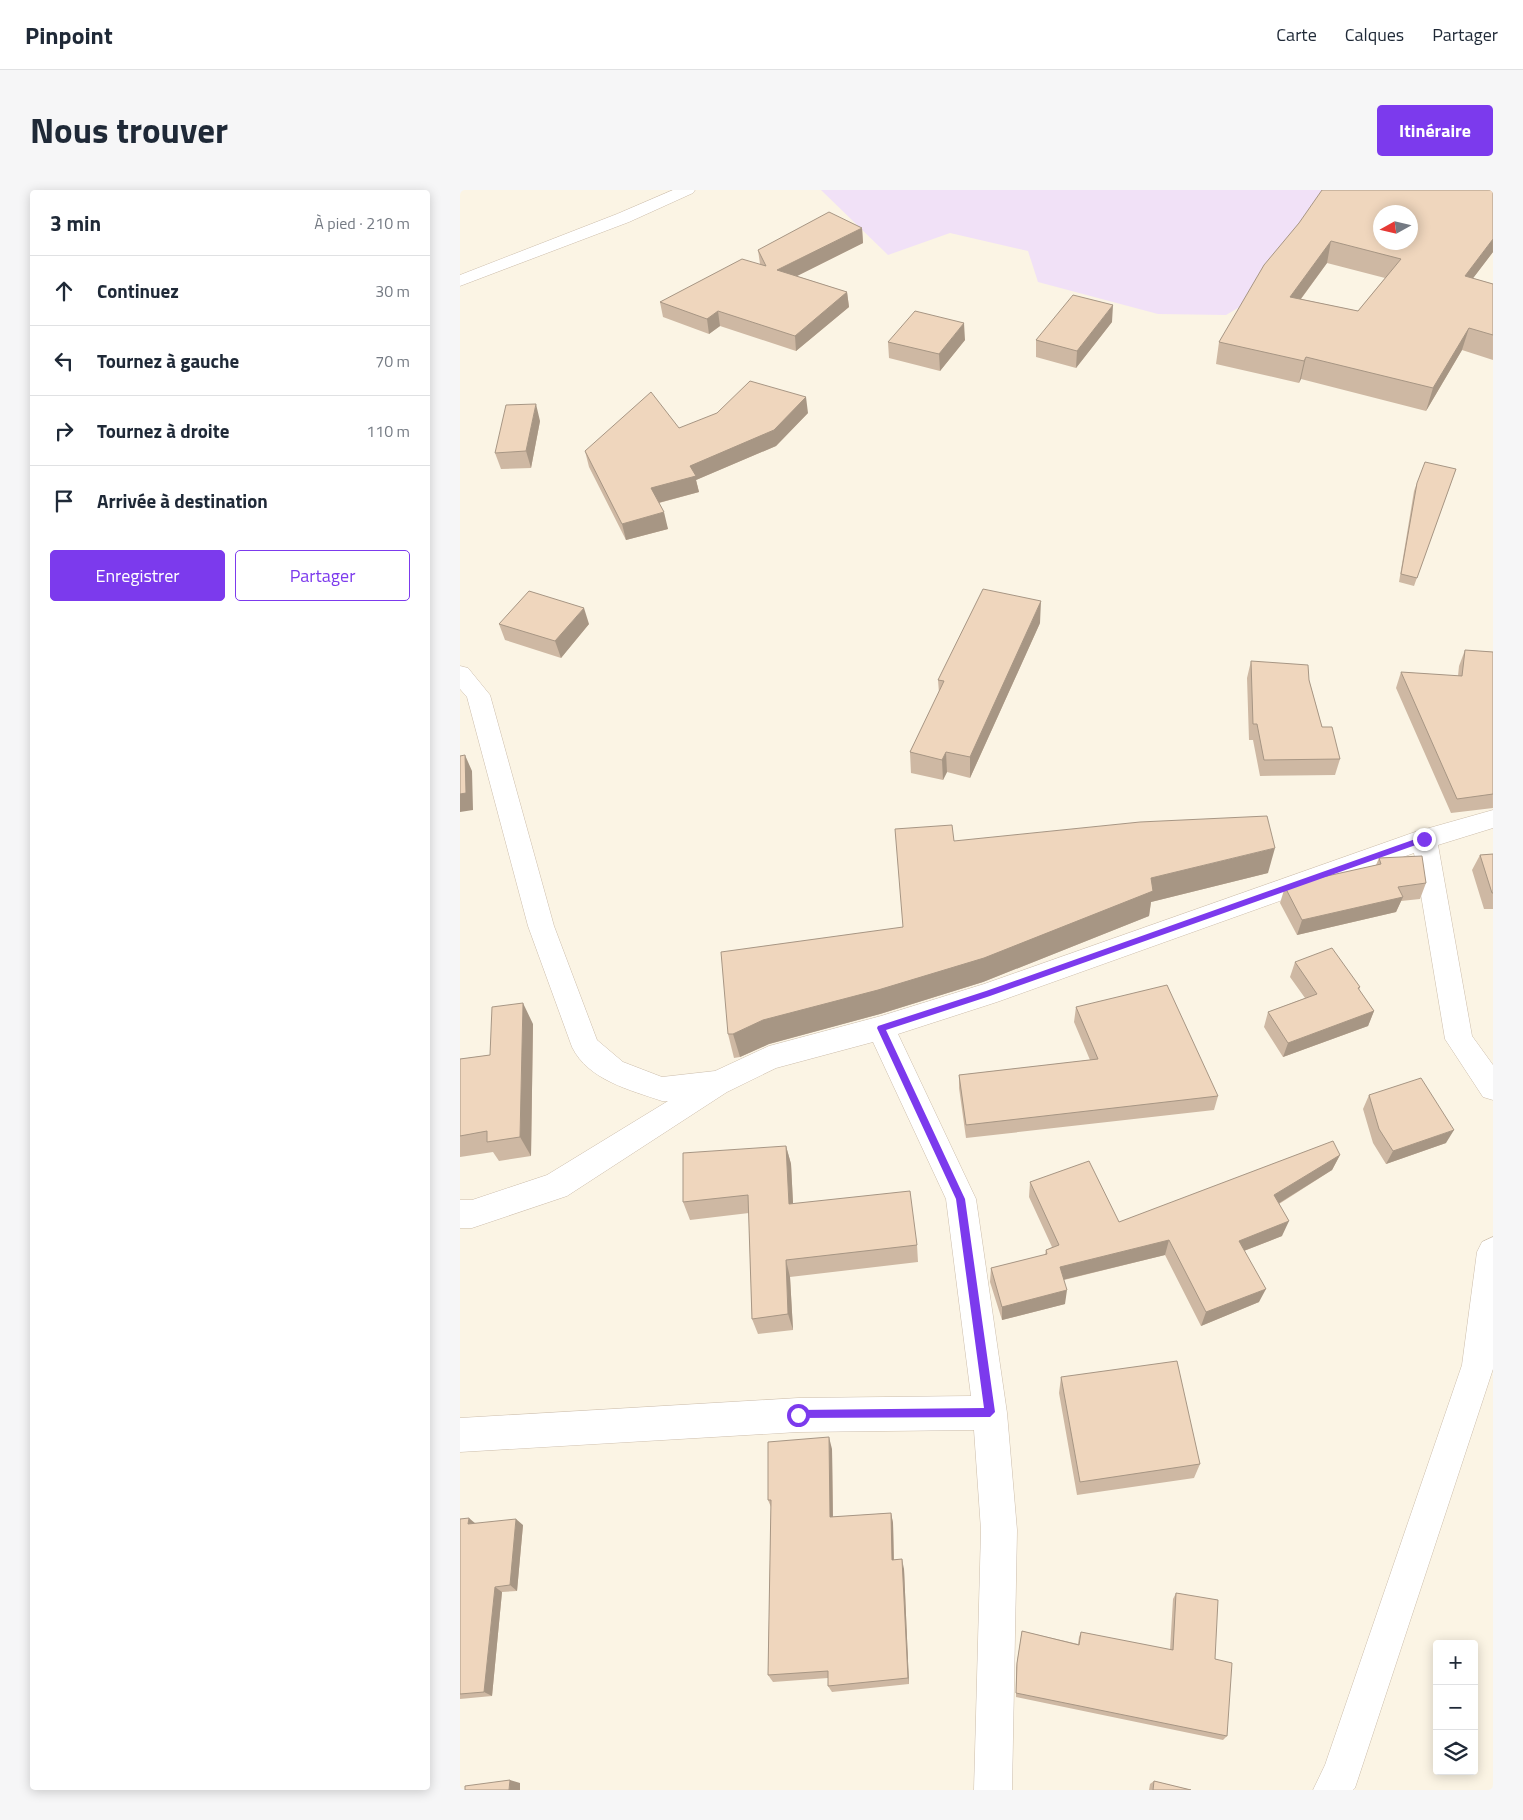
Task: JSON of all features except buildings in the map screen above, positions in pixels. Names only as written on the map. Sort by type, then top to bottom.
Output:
[{"type":"street","points":[[460,282],[623,218],[687,190]]},
{"type":"street","points":[[460,674],[478,695],[541,926],[586,1047],[612,1071],[662,1088],[719,1083]]},
{"type":"street","points":[[460,1214],[472,1214],[556,1186],[719,1083],[769,1058],[881,1028],[1006,988],[1424,839],[1493,820]]},
{"type":"street","points":[[1424,839],[1460,1039],[1493,1088]]},
{"type":"street","points":[[881,1028],[960,1199],[990,1412],[999,1530],[993,1790]]},
{"type":"street","points":[[1332,1790],[1342,1774],[1485,1369],[1493,1252]]},
{"type":"street","points":[[460,1435],[798,1415],[990,1412]]},
{"type":"shaded area","points":[[821,190],[1353,190],[1262,294],[1226,315],[1158,314],[1038,282],[1028,251],[950,233],[888,255]]},
{"type":"route","points":[[798,1415],[990,1412],[960,1199],[881,1028],[987,994],[1424,839]]}]
